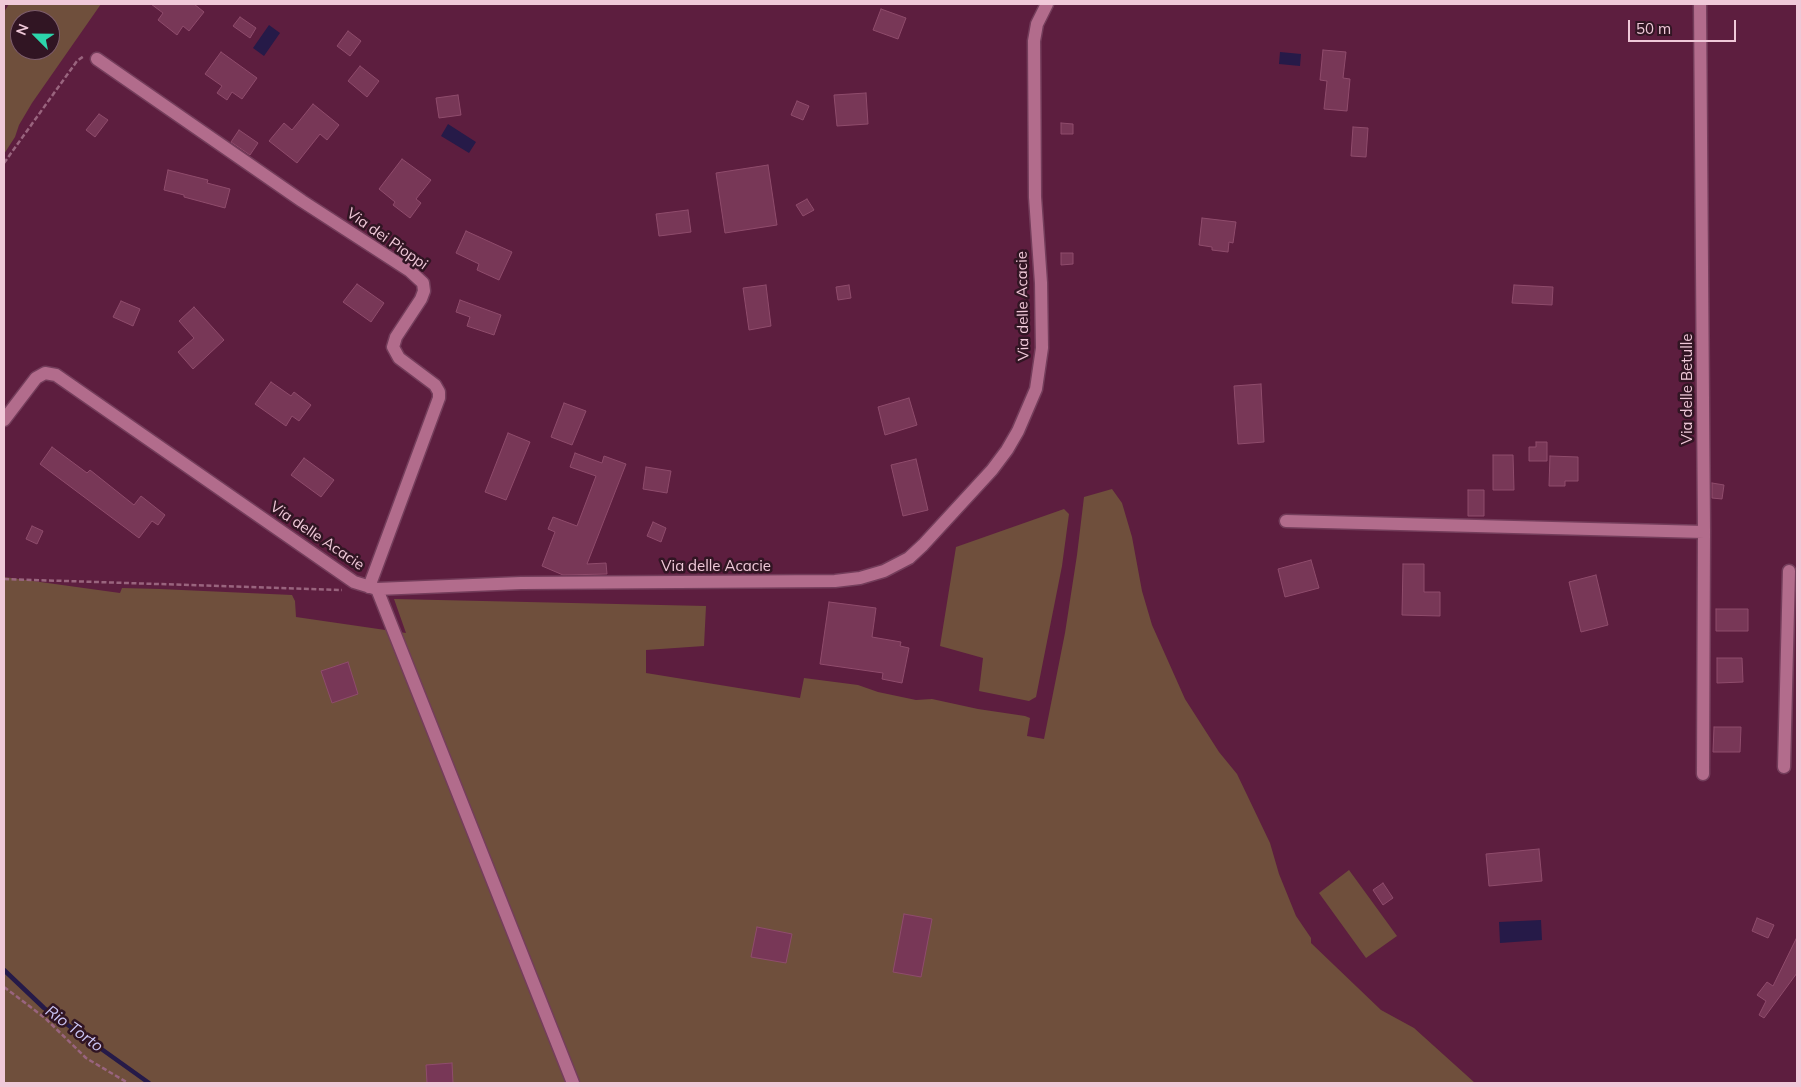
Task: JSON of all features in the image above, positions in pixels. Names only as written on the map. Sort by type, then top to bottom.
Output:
[{"type":"street","name":"Via delle Acacie","points":[[4,420],[36,378],[45,373],[56,375],[347,577],[358,584],[373,588],[521,583],[841,581],[884,571],[916,552],[1004,455],[1024,420],[1038,381],[1042,332],[1041,283],[1035,197],[1034,41],[1036,24],[1047,4]]},
{"type":"street","name":"Via delle Betulle","points":[[1700,4],[1704,532],[1703,774]]},
{"type":"street","name":"Via dei Pioppi","points":[[97,59],[295,196],[410,271],[423,282],[424,291],[421,300],[396,337],[393,347],[399,358],[435,385],[439,392],[439,398],[373,588]]},
{"type":"street","points":[[1286,521],[1704,532]]},
{"type":"street","points":[[1784,767],[1793,656],[1789,571]]},
{"type":"street","points":[[373,588],[573,1083]]},
{"type":"path","points":[[4,163],[78,61],[86,55],[97,59]]},
{"type":"path","points":[[4,579],[349,590]]},
{"type":"path","points":[[4,987],[45,1018],[86,1058],[128,1083]]},
{"type":"shaded area","points":[[9,4],[101,4],[32,103],[4,154],[4,12]]},
{"type":"shaded area","points":[[269,25],[280,33],[264,56],[253,48]]},
{"type":"shaded area","points":[[1280,52],[1301,54],[1300,66],[1279,64]]},
{"type":"shaded area","points":[[448,124],[476,142],[469,153],[441,136]]},
{"type":"shaded area","points":[[1112,489],[1122,503],[1132,537],[1142,591],[1152,625],[1185,699],[1219,752],[1237,774],[1270,843],[1279,874],[1296,916],[1311,938],[1311,943],[1381,1010],[1414,1028],[1475,1083],[4,1083],[4,577],[120,593],[122,588],[292,595],[295,601],[296,617],[406,633],[394,599],[706,606],[704,646],[646,650],[646,673],[800,698],[804,678],[858,685],[878,692],[916,700],[932,699],[978,709],[1025,716],[1030,718],[1027,736],[1044,739],[1065,633],[1084,497]]},
{"type":"shaded area","points":[[1064,509],[1069,514],[1062,566],[1036,697],[1029,701],[979,691],[983,658],[940,646],[956,547]]},
{"type":"shaded area","points":[[1349,870],[1397,936],[1366,958],[1319,893]]},
{"type":"shaded area","points":[[1541,920],[1542,940],[1500,943],[1499,922]]},
{"type":"building","points":[[151,4],[194,4],[204,12],[189,31],[183,26],[177,35],[158,20],[163,13]]},
{"type":"building","points":[[881,9],[906,18],[898,39],[873,30]]},
{"type":"building","points":[[240,17],[256,28],[250,38],[233,26]]},
{"type":"building","points":[[348,31],[361,41],[350,56],[337,46]]},
{"type":"building","points":[[1323,50],[1346,52],[1343,78],[1350,79],[1347,111],[1324,109],[1327,81],[1320,80]]},
{"type":"building","points":[[221,52],[257,78],[242,99],[232,92],[227,100],[217,93],[222,86],[205,74]]},
{"type":"building","points":[[360,66],[379,81],[367,97],[348,81]]},
{"type":"building","points":[[866,93],[868,124],[837,126],[834,95]]},
{"type":"building","points":[[458,95],[461,115],[439,118],[436,98]]},
{"type":"building","points":[[797,101],[809,106],[803,120],[791,115]]},
{"type":"building","points":[[313,104],[339,125],[327,140],[320,134],[297,163],[269,141],[284,123],[292,130]]},
{"type":"building","points":[[99,114],[108,120],[95,137],[86,130]]},
{"type":"building","points":[[1061,123],[1073,124],[1073,134],[1061,134]]},
{"type":"building","points":[[1353,127],[1368,128],[1366,157],[1351,156]]},
{"type":"building","points":[[239,130],[258,143],[250,155],[231,142]]},
{"type":"building","points":[[402,159],[431,180],[416,199],[421,203],[410,218],[393,205],[395,202],[379,189]]},
{"type":"building","points":[[768,165],[777,225],[725,233],[716,173]]},
{"type":"building","points":[[168,170],[208,180],[207,183],[230,189],[225,208],[164,190]]},
{"type":"building","points":[[807,199],[814,210],[803,216],[796,205]]},
{"type":"building","points":[[688,210],[691,232],[659,236],[656,214]]},
{"type":"building","points":[[1202,218],[1236,222],[1233,243],[1229,242],[1228,252],[1212,250],[1212,247],[1199,245]]},
{"type":"building","points":[[466,231],[512,252],[499,280],[477,270],[479,264],[456,253]]},
{"type":"building","points":[[1061,253],[1073,253],[1073,264],[1061,265]]},
{"type":"building","points":[[357,284],[384,303],[371,322],[343,302]]},
{"type":"building","points":[[766,285],[771,326],[749,330],[743,288]]},
{"type":"building","points":[[849,285],[851,298],[838,300],[836,287]]},
{"type":"building","points":[[1514,285],[1553,287],[1552,305],[1512,303]]},
{"type":"building","points":[[460,300],[501,315],[494,335],[467,326],[470,317],[456,312]]},
{"type":"building","points":[[121,301],[140,309],[133,326],[113,317]]},
{"type":"building","points":[[194,307],[224,340],[193,369],[178,352],[194,338],[179,321]]},
{"type":"building","points":[[271,382],[291,396],[294,392],[311,405],[299,421],[292,416],[286,426],[255,404]]},
{"type":"building","points":[[1261,384],[1264,442],[1238,444],[1234,386]]},
{"type":"building","points":[[909,398],[917,425],[885,435],[878,407]]},
{"type":"building","points":[[564,403],[586,411],[572,445],[551,437]]},
{"type":"building","points":[[508,433],[530,442],[506,500],[485,492]]},
{"type":"building","points":[[1536,442],[1547,442],[1547,461],[1529,461],[1529,447],[1536,447]]},
{"type":"building","points":[[52,447],[87,473],[90,470],[134,505],[141,496],[165,515],[158,525],[152,521],[139,538],[40,464]]},
{"type":"building","points":[[575,453],[602,463],[604,456],[626,464],[587,564],[606,563],[607,574],[563,575],[542,566],[555,532],[548,529],[553,517],[577,526],[596,476],[570,467]]},
{"type":"building","points":[[1493,455],[1513,455],[1514,490],[1493,490]]},
{"type":"building","points":[[1550,456],[1578,457],[1578,481],[1565,481],[1565,486],[1549,486]]},
{"type":"building","points":[[304,458],[334,480],[321,497],[291,475]]},
{"type":"building","points":[[916,459],[928,510],[903,516],[891,465]]},
{"type":"building","points":[[646,467],[671,471],[667,493],[643,489]]},
{"type":"building","points":[[1712,483],[1724,485],[1722,499],[1712,498]]},
{"type":"building","points":[[1468,490],[1484,490],[1484,516],[1468,516]]},
{"type":"building","points":[[653,522],[666,528],[661,542],[647,536]]},
{"type":"building","points":[[32,526],[43,531],[37,544],[26,539]]},
{"type":"building","points":[[1311,560],[1319,588],[1285,597],[1278,569]]},
{"type":"building","points":[[1403,564],[1424,564],[1424,592],[1440,592],[1440,616],[1402,615]]},
{"type":"building","points":[[1596,575],[1608,625],[1581,632],[1569,582]]},
{"type":"building","points":[[829,602],[876,608],[872,637],[901,642],[900,646],[909,648],[902,683],[882,679],[883,673],[820,664]]},
{"type":"building","points":[[1716,609],[1748,609],[1748,631],[1716,631]]},
{"type":"building","points":[[1717,658],[1742,658],[1743,682],[1717,683]]},
{"type":"building","points":[[348,662],[358,694],[332,703],[321,671]]},
{"type":"building","points":[[1714,727],[1741,727],[1740,752],[1713,752]]},
{"type":"building","points":[[1539,849],[1542,881],[1489,886],[1486,854]]},
{"type":"building","points":[[1383,883],[1393,898],[1383,905],[1373,890]]},
{"type":"building","points":[[904,914],[932,919],[921,977],[893,972]]},
{"type":"building","points":[[1757,918],[1774,925],[1768,938],[1752,931]]},
{"type":"building","points":[[757,927],[792,934],[786,963],[751,957]]},
{"type":"building","points":[[1797,937],[1797,973],[1764,1018],[1759,1015],[1766,1001],[1757,995],[1767,982],[1773,986]]},
{"type":"building","points":[[452,1063],[453,1083],[427,1083],[426,1065]]},
{"type":"waterway","name":"Rio Torto","points":[[4,970],[44,1008],[149,1083]]}]
